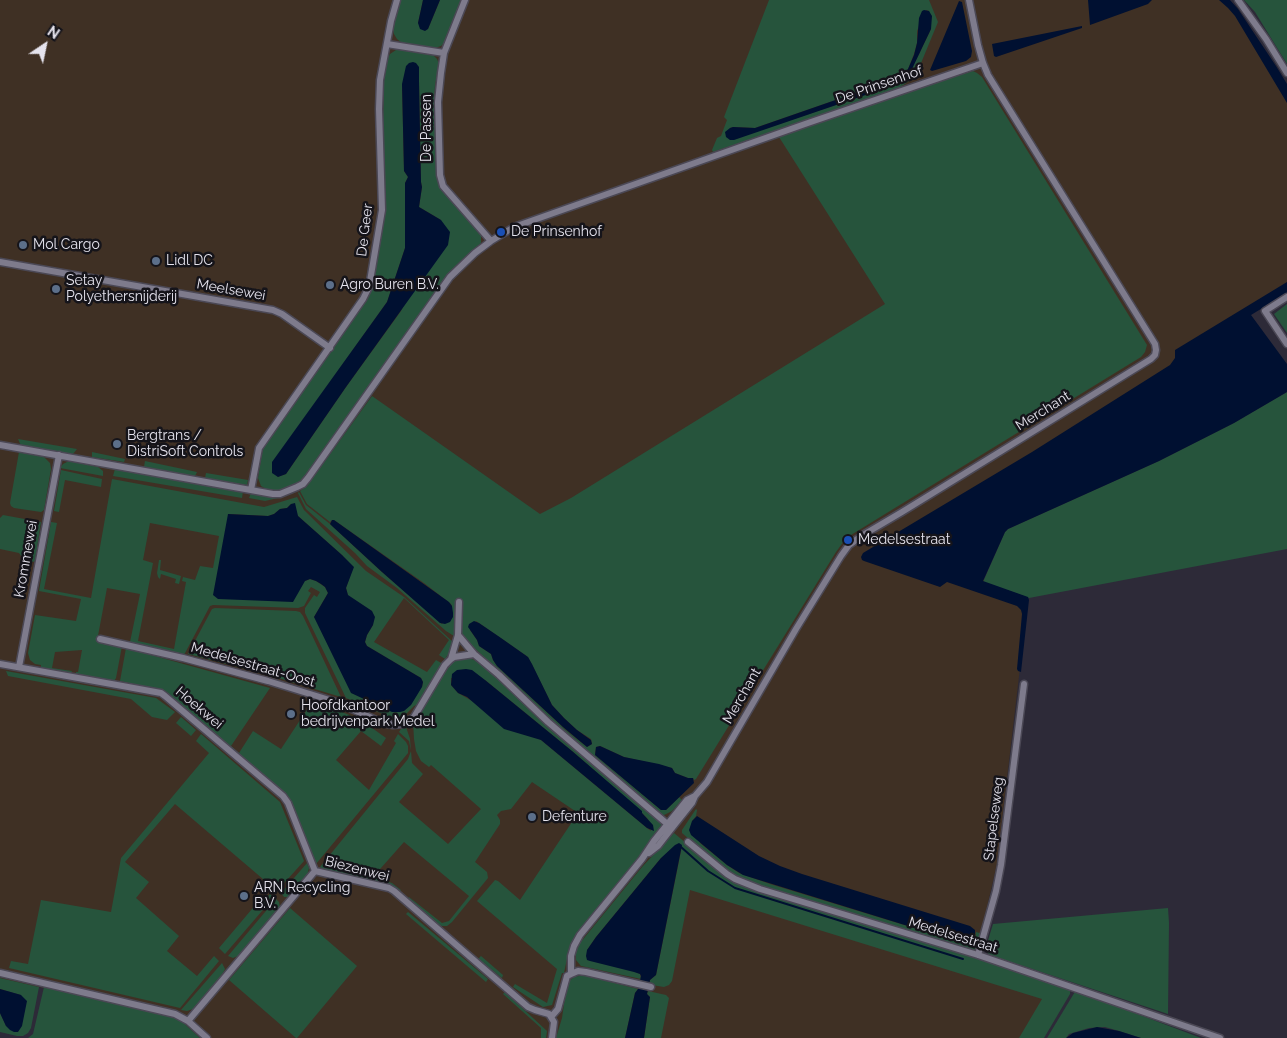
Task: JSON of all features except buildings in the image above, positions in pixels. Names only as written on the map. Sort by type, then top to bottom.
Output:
[{"type":"street","name":"De Geer","points":[[251,490],[259,448],[330,348],[369,287],[382,210],[380,80],[397,0]]},
{"type":"street","name":"De Passen","points":[[465,0],[444,53],[438,102],[440,175],[443,186],[491,241]]},
{"type":"street","name":"Merchant","points":[[571,974],[571,956],[580,935],[642,859],[658,846],[670,826],[692,803],[694,796],[707,782],[796,629],[849,545],[1144,364],[1155,355],[1155,344],[988,75],[983,64],[969,0]]},
{"type":"street","points":[[1238,0],[1266,39],[1287,73]]},
{"type":"street","points":[[387,44],[444,53]]},
{"type":"street","name":"De Prinsenhof","points":[[0,445],[276,494],[297,488],[303,484],[450,278],[475,253],[491,241],[514,227],[805,124],[983,64]]},
{"type":"street","name":"Meelsewei","points":[[0,262],[272,310],[282,314],[330,348]]},
{"type":"street","points":[[1287,297],[1265,310],[1287,344]]},
{"type":"street","name":"Krommewei","points":[[19,667],[58,455]]},
{"type":"street","name":"Medelsestraat-Oost","points":[[100,639],[159,652],[268,681],[336,702],[393,726],[410,721],[414,717],[450,659],[458,635],[459,602]]},
{"type":"street","points":[[458,635],[474,654],[559,732],[670,826]]},
{"type":"street","points":[[450,659],[474,654]]},
{"type":"street","name":"Hoekwei","points":[[0,664],[161,693],[283,796],[288,803],[315,871]]},
{"type":"street","name":"Stapelseweg","points":[[978,955],[996,891],[1001,865],[1024,684]]},
{"type":"street","name":"Medelsestraat","points":[[688,842],[727,874],[760,889],[978,955],[1220,1038]]},
{"type":"street","name":"Biezenwei","points":[[188,1021],[315,871],[389,888],[394,891],[528,1007],[546,1013],[551,1017]]},
{"type":"street","points":[[552,1038],[554,1025],[551,1017],[558,1009],[568,976],[571,974],[578,971],[586,972],[651,987]]},
{"type":"street","points":[[0,974],[175,1014],[188,1021],[207,1038]]},
{"type":"shaded area","points":[[0,0],[1226,0],[1287,91],[1287,288],[1251,309],[1190,373],[918,537],[1027,608],[997,864],[974,963],[1069,994],[1043,1038],[44,1038],[35,1032],[44,988],[0,992]]},
{"type":"green space","points":[[401,0],[423,0],[418,23],[428,29],[440,0],[462,0],[445,42],[435,48],[402,43],[397,39],[393,28]]},
{"type":"green space","points":[[769,0],[929,0],[938,22],[919,68],[909,81],[899,88],[713,152],[712,150],[717,138],[721,136],[727,120],[724,117]],"holes":[[[926,10],[929,11],[931,29],[905,79],[880,90],[731,140],[730,128],[755,128],[899,78],[908,69],[917,43],[917,31]]]},
{"type":"green space","points":[[1244,0],[1287,0],[1287,64],[1255,12]]},
{"type":"green space","points":[[401,49],[433,55],[437,59],[439,64],[435,85],[434,107],[437,179],[440,187],[481,235],[481,243],[460,262],[442,283],[303,479],[279,491],[268,490],[261,486],[258,478],[263,448],[351,323],[372,287],[385,212],[384,81],[388,58],[396,50]],"holes":[[[419,82],[421,182],[419,207],[441,220],[401,311],[286,474],[277,477],[333,378],[387,302],[405,248],[405,183],[408,177],[404,171],[402,84]]]},
{"type":"green space","points":[[973,71],[982,77],[1147,345],[1145,352],[1141,357],[846,538],[696,779],[694,780],[693,778],[675,773],[672,768],[624,757],[600,746],[596,747],[595,755],[661,810],[666,810],[679,797],[682,800],[672,811],[662,816],[553,723],[464,638],[460,632],[456,613],[454,636],[397,588],[367,566],[306,509],[298,493],[306,505],[330,524],[442,624],[452,606],[451,604],[334,520],[330,522],[307,504],[300,491],[307,486],[372,396],[540,514],[571,498],[885,304],[779,137],[909,91]],"holes":[[[476,621],[528,657],[552,705],[577,730],[591,739],[592,744],[587,747],[567,731],[497,666],[491,654],[479,646],[470,630]]]},
{"type":"green space","points":[[1287,304],[1287,333],[1274,314]]},
{"type":"green space","points":[[1287,392],[1287,549],[1029,598],[983,582],[1008,529],[1159,461],[1234,423]]},
{"type":"green space","points":[[18,439],[77,449],[73,454],[21,446]]},
{"type":"green space","points":[[19,452],[43,456],[50,463],[51,469],[44,510],[41,512],[11,506]]},
{"type":"green space","points":[[92,452],[125,459],[124,462],[92,457]]},
{"type":"green space","points":[[69,461],[98,467],[103,471],[103,476],[60,468]]},
{"type":"green space","points":[[145,461],[197,472],[195,476],[144,467]]},
{"type":"green space","points":[[115,469],[243,491],[242,498],[113,476]]},
{"type":"green space","points":[[61,470],[102,479],[101,487],[65,480],[59,512],[54,511]]},
{"type":"green space","points":[[206,473],[248,480],[247,485],[205,478]]},
{"type":"green space","points":[[112,479],[264,507],[297,497],[304,510],[366,571],[404,597],[453,642],[445,659],[439,655],[449,640],[404,598],[374,642],[427,672],[436,660],[443,664],[419,704],[414,706],[403,717],[394,719],[346,698],[305,613],[305,608],[314,595],[317,597],[320,592],[311,587],[308,591],[311,593],[304,606],[298,608],[210,606],[184,655],[130,642],[140,594],[107,588],[97,641],[122,646],[114,681],[76,674],[82,650],[55,652],[52,668],[72,671],[71,673],[41,668],[41,665],[35,664],[30,660],[28,653],[35,615],[76,621],[81,599],[39,591],[51,522],[57,523],[44,589],[91,598]],"holes":[[[291,504],[298,516],[353,567],[346,588],[348,596],[372,611],[373,625],[367,635],[365,642],[367,646],[421,678],[423,682],[422,687],[314,617],[328,593],[325,587],[310,579],[305,581],[228,514],[268,516],[280,509],[287,508]],[[150,523],[219,536],[213,568],[200,566],[195,580],[183,577],[182,581],[186,582],[174,649],[138,641],[153,563],[143,560]]]},
{"type":"green space","points":[[251,493],[278,498],[265,501],[249,498]]},
{"type":"green space","points":[[3,515],[41,522],[35,561],[24,560],[19,553],[0,549],[0,518]]},
{"type":"green space","points":[[159,560],[161,560],[160,570],[181,576],[179,584],[175,583],[176,579],[161,574],[160,579],[158,577]]},
{"type":"green space","points":[[212,609],[300,612],[341,697],[265,674],[188,654]]},
{"type":"green space","points":[[126,648],[270,688],[231,746],[239,753],[253,731],[281,749],[312,702],[321,703],[361,720],[386,738],[381,746],[361,731],[336,760],[369,790],[396,743],[394,741],[398,734],[406,742],[408,753],[316,864],[287,796],[165,691],[120,681]]},
{"type":"green space","points":[[470,658],[480,663],[664,824],[574,940],[552,1005],[543,1007],[513,987],[515,984],[547,1003],[557,969],[477,901],[495,880],[520,900],[578,813],[532,782],[511,809],[501,811],[497,815],[500,824],[475,862],[487,872],[488,878],[447,926],[438,925],[408,899],[409,897],[442,923],[449,921],[469,896],[404,842],[373,877],[392,883],[401,890],[399,892],[393,887],[320,867],[408,759],[411,751],[412,763],[423,774],[399,802],[448,844],[481,809],[431,765],[429,767],[421,761],[416,751],[413,721],[453,660]],"holes":[[[451,678],[485,680],[572,751],[641,811],[648,819],[651,831],[541,740],[458,693],[451,685]]]},
{"type":"green space","points":[[6,671],[156,698],[175,712],[167,720],[152,717],[131,699],[8,676]]},
{"type":"green space","points":[[181,717],[196,730],[191,736],[176,723]]},
{"type":"green space","points":[[406,727],[410,739],[411,751],[409,741],[399,732],[401,729]]},
{"type":"green space","points":[[201,734],[280,802],[304,861],[277,891],[175,804],[125,862],[149,882],[136,898],[179,936],[167,951],[197,976],[214,956],[219,961],[180,1008],[9,968],[11,961],[28,964],[41,900],[111,912],[121,858],[209,753],[196,741]]},
{"type":"green space","points":[[696,809],[696,816],[692,821],[700,843],[739,873],[963,943],[972,944],[976,932],[983,934],[978,949],[975,952],[758,886],[737,876],[717,863],[682,833],[682,830]]},
{"type":"green space","points":[[674,833],[726,875],[1070,989],[1070,994],[1044,1038],[1019,1038],[1042,999],[690,890],[672,981],[664,987],[652,985],[650,980],[656,975],[682,846],[661,858],[587,950],[640,974],[641,979],[581,966],[576,960],[576,951],[580,943],[642,867]]},
{"type":"green space","points":[[307,863],[309,868],[307,876],[288,897],[284,897],[281,893]]},
{"type":"green space","points":[[270,894],[274,897],[225,954],[219,948],[263,896],[266,898]]},
{"type":"green space","points":[[276,899],[280,907],[238,956],[233,958],[228,956]]},
{"type":"green space","points":[[290,908],[357,966],[297,1038],[229,980]]},
{"type":"green space","points":[[1168,908],[1168,1014],[990,955],[985,950],[993,924]]},
{"type":"green space","points":[[408,912],[488,979],[486,982],[406,914]]},
{"type":"green space","points":[[481,956],[503,975],[502,978],[478,959]]},
{"type":"green space","points":[[222,963],[225,969],[223,973],[193,1009],[181,1010]]},
{"type":"green space","points":[[583,975],[638,989],[635,993],[625,1038],[556,1038],[569,981],[574,977]]},
{"type":"green space","points":[[0,978],[39,987],[31,1028],[23,1036],[0,1032],[0,1013],[6,1026],[21,995],[0,989]]},
{"type":"green space","points":[[44,987],[177,1017],[200,1038],[28,1038],[33,1034]]},
{"type":"green space","points":[[648,991],[666,995],[669,998],[661,1038],[644,1038],[650,997],[647,994]]},
{"type":"green space","points":[[505,992],[547,1031],[546,1038],[541,1038],[541,1028],[503,994]]},
{"type":"green space","points":[[1075,992],[1201,1038],[1141,1038],[1105,1027],[1089,1028],[1069,1034],[1066,1038],[1047,1038]]},
{"type":"water","points":[[423,0],[440,0],[428,29],[425,31],[420,29],[418,23]]},
{"type":"water","points":[[1088,0],[1152,0],[1148,4],[1090,25]]},
{"type":"water","points":[[1219,0],[1230,0],[1238,9],[1276,66],[1287,84],[1287,103],[1235,16]]},
{"type":"water","points":[[959,1],[962,2],[972,51],[971,57],[966,61],[932,71],[930,70]]},
{"type":"water","points":[[924,10],[929,11],[932,16],[931,29],[912,69],[905,79],[880,90],[734,140],[726,137],[725,132],[730,128],[755,128],[899,78],[908,69],[914,55],[919,18]]},
{"type":"water","points":[[1082,26],[1082,28],[996,57],[994,56],[992,44]]},
{"type":"water","points":[[413,62],[419,67],[422,187],[419,207],[441,220],[450,232],[448,245],[286,474],[278,477],[272,473],[272,462],[387,302],[405,248],[405,183],[408,177],[404,171],[402,84],[406,66]]},
{"type":"water","points":[[1287,282],[1287,293],[1251,315],[1287,364],[1287,392],[1234,423],[1159,461],[1005,532],[983,581],[1028,597],[1021,672],[1017,669],[1022,614],[1017,606],[947,582],[940,587],[862,560],[863,553],[1032,452],[1170,365],[1175,358],[1175,350]]},
{"type":"water","points":[[295,503],[298,516],[354,567],[346,588],[348,595],[372,611],[375,617],[365,642],[367,646],[421,678],[423,682],[422,687],[411,705],[404,711],[392,712],[351,693],[314,617],[328,593],[321,584],[310,579],[305,581],[293,602],[218,599],[213,595],[228,514],[268,516]]},
{"type":"water","points":[[332,520],[449,602],[453,613],[450,622],[440,623],[332,526],[330,524]]},
{"type":"water","points":[[474,621],[528,657],[552,705],[577,730],[591,740],[592,744],[587,747],[497,666],[491,654],[479,646],[468,627]]},
{"type":"water","points":[[457,670],[472,670],[485,680],[642,811],[653,825],[654,831],[647,828],[541,740],[504,729],[467,697],[458,693],[451,685],[452,674]]},
{"type":"water","points":[[600,746],[624,757],[672,768],[675,773],[693,778],[694,783],[666,810],[661,810],[595,755],[596,747]]},
{"type":"water","points":[[697,816],[759,856],[780,866],[970,926],[975,930],[975,939],[971,944],[963,943],[743,875],[727,865],[691,835],[689,830],[692,821]]},
{"type":"water","points":[[679,843],[682,845],[656,975],[650,980],[647,994],[650,997],[644,1038],[625,1038],[635,993],[641,976],[634,972],[587,960],[587,950],[661,858]]},
{"type":"water","points":[[0,989],[21,995],[27,1001],[22,1026],[18,1032],[10,1030],[6,1026],[0,1013]]},
{"type":"water","points":[[1097,1027],[1141,1038],[1066,1038],[1073,1033]]},
{"type":"waterway","points":[[681,847],[708,871],[735,888],[963,959]]},
{"type":"place","name":"De Prinsenhof","points":[[501,232]]},
{"type":"place","name":"Mol Cargo","points":[[23,245]]},
{"type":"place","name":"Lidl DC","points":[[156,261]]},
{"type":"place","name":"Agro Buren B.V.","points":[[330,285]]},
{"type":"place","name":"Setay Polyethersnijderij","points":[[56,289]]},
{"type":"place","name":"Bergtrans / DistriSoft Controls","points":[[117,444]]},
{"type":"place","name":"Medelsestraat","points":[[848,540]]},
{"type":"place","name":"Hoofdkantoor bedrijvenpark Medel","points":[[291,714]]},
{"type":"place","name":"Defenture","points":[[532,817]]},
{"type":"place","name":"ARN Recycling B.V.","points":[[244,896]]}]
